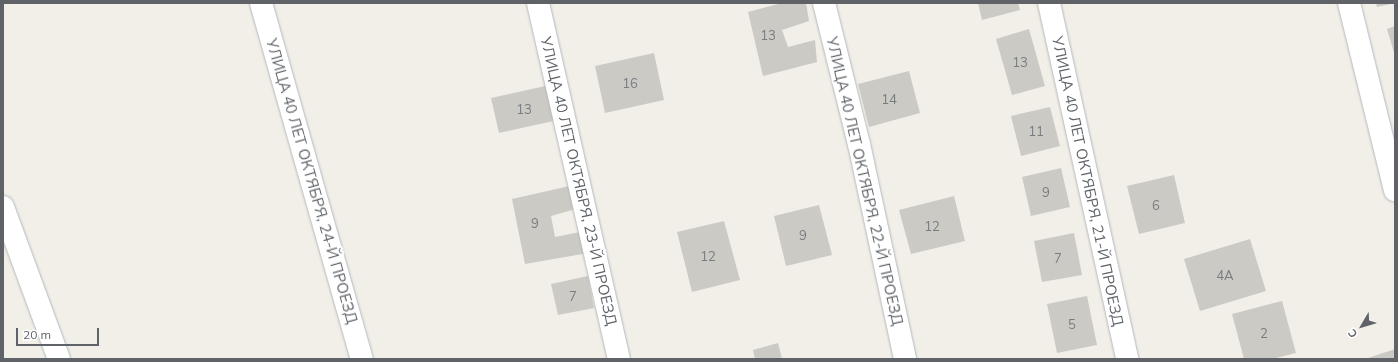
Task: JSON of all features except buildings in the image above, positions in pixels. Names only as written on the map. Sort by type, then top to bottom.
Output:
[{"type":"street","name":"УЛИЦА 40 ЛЕТ ОКТЯБРЯ, 24-Й ПРОЕЗД","points":[[261,3],[362,359]]},
{"type":"street","name":"УЛИЦА 40 ЛЕТ ОКТЯБРЯ, 23-Й ПРОЕЗД","points":[[538,3],[619,359]]},
{"type":"street","name":"УЛИЦА 40 ЛЕТ ОКТЯБРЯ, 22-Й ПРОЕЗД","points":[[824,3],[859,144],[905,359]]},
{"type":"street","name":"УЛИЦА 40 ЛЕТ ОКТЯБРЯ, 21-Й ПРОЕЗД","points":[[1049,3],[1127,359]]},
{"type":"street","points":[[1349,3],[1395,190]]},
{"type":"street","points":[[3,207],[58,359]]}]
